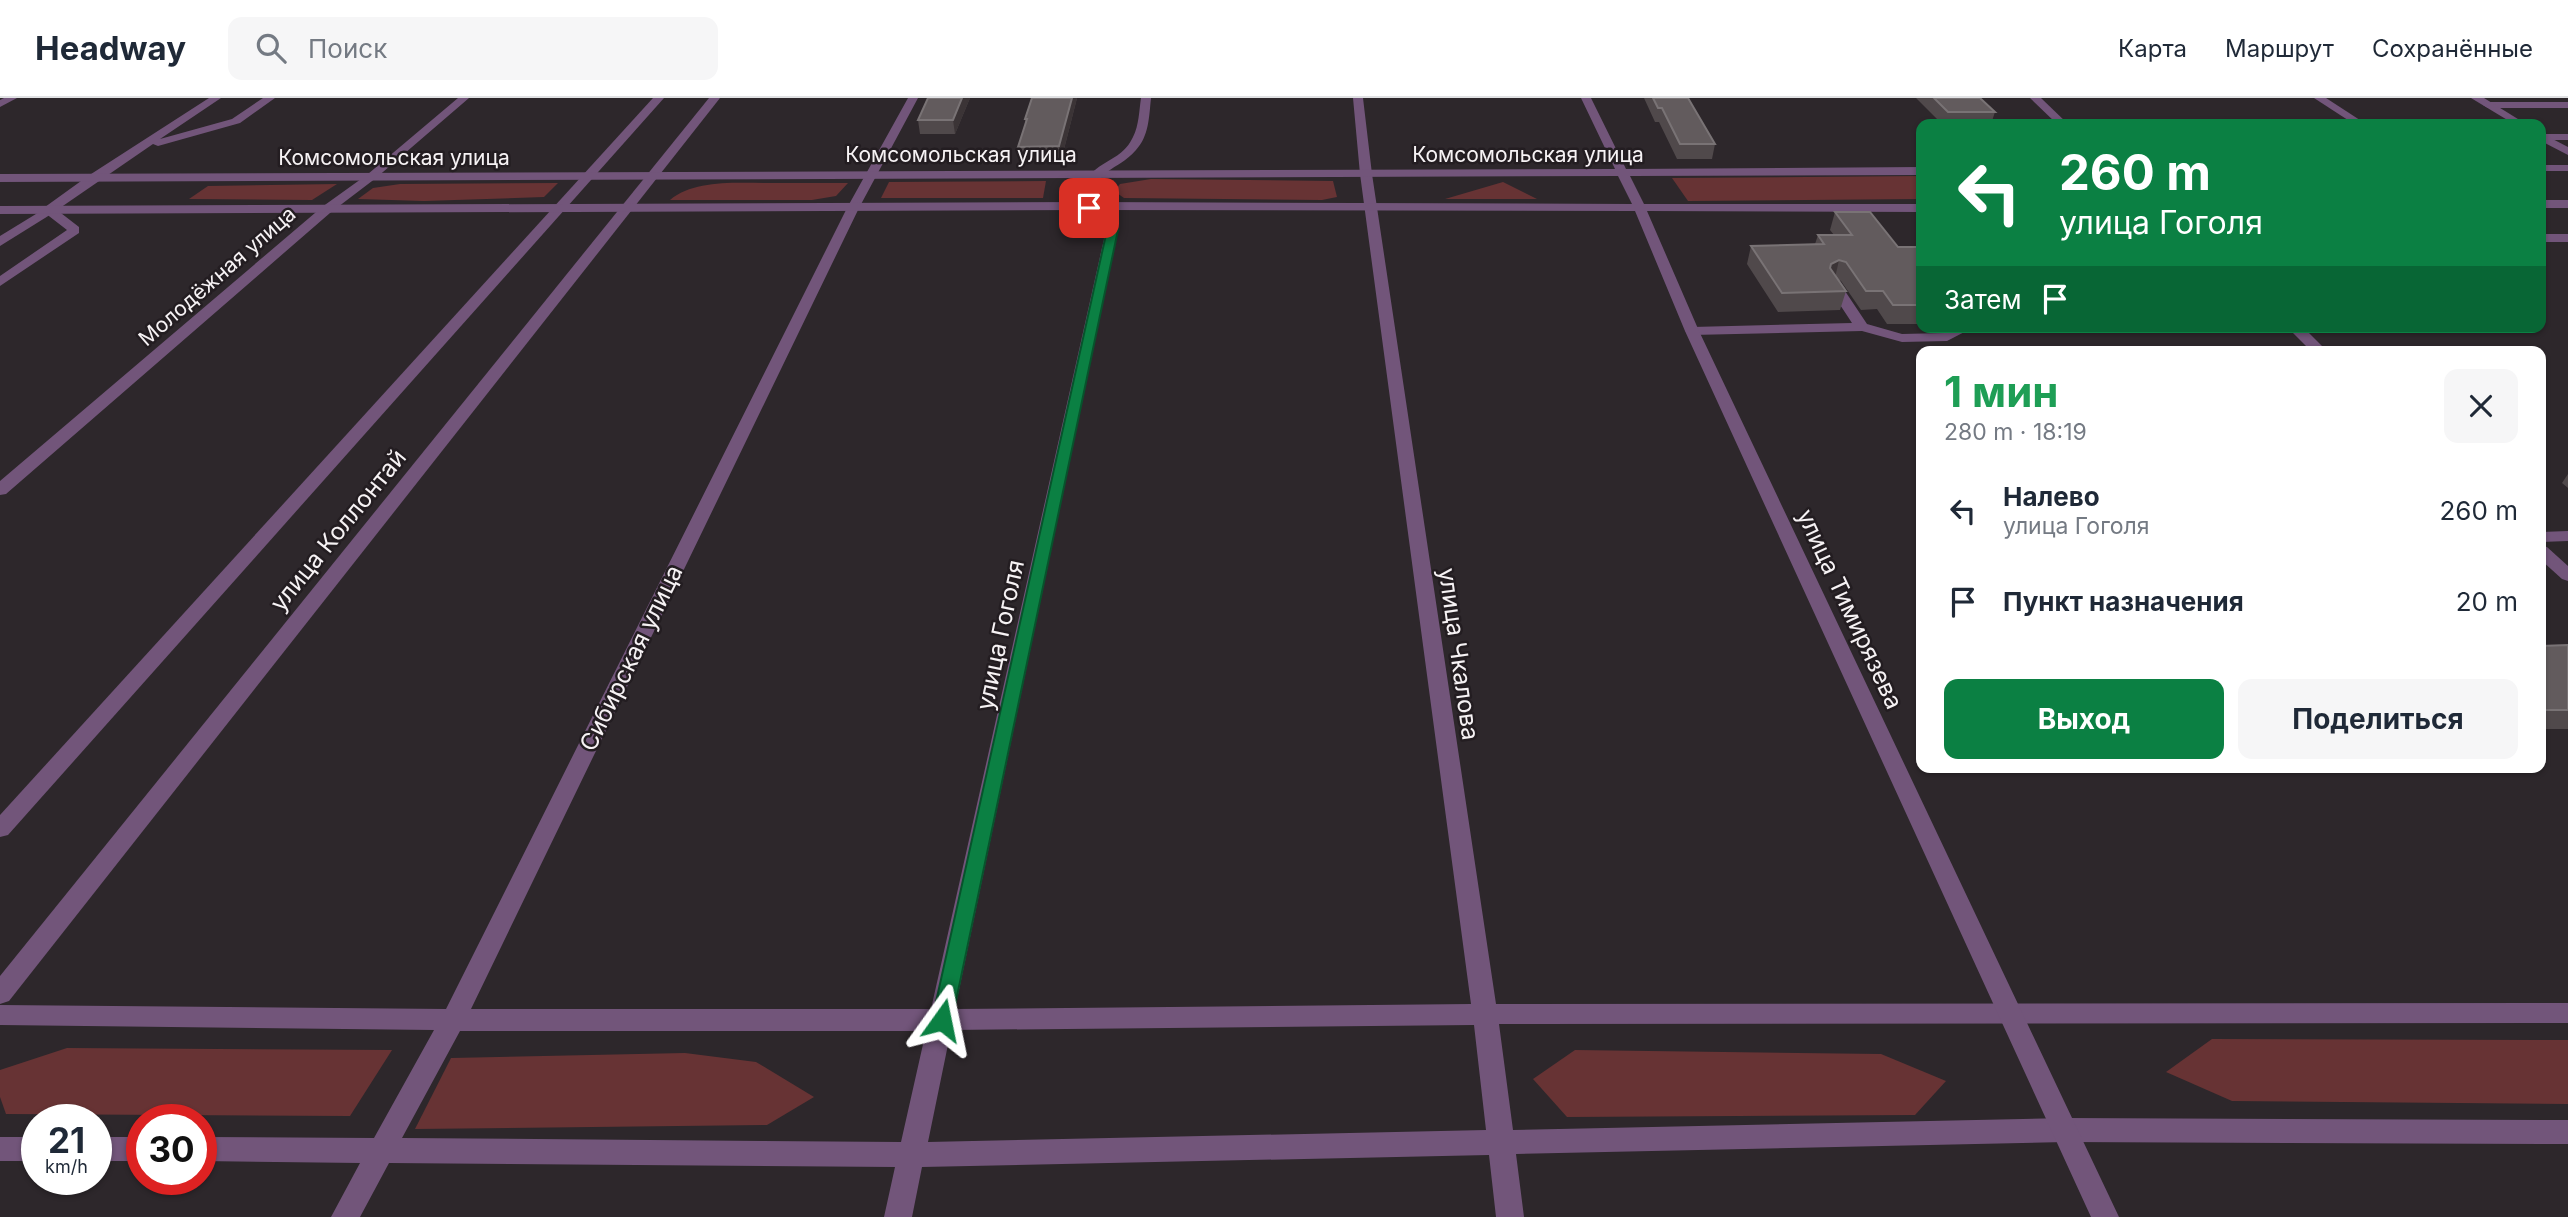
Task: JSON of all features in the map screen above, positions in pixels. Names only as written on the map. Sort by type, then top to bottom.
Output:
[{"type":"street","points":[[0,104],[12,98]]},
{"type":"street","points":[[0,242],[50,210],[92,178],[216,98]]},
{"type":"street","points":[[138,149],[236,121],[270,98]]},
{"type":"street","name":"Молодёжная улица","points":[[0,490],[326,210],[372,176],[464,98]]},
{"type":"street","name":"улица Коллонтай","points":[[0,829],[659,98]]},
{"type":"street","name":"улица Коллонтай","points":[[0,994],[715,98]]},
{"type":"street","name":"Сибирская улица","points":[[345,1217],[453,1020],[853,208],[913,98]]},
{"type":"street","points":[[1087,206],[1085,202],[1090,180],[1095,173],[1135,144],[1141,130],[1146,98]]},
{"type":"street","name":"улица Чкалова","points":[[1359,98],[1366,174],[1485,1014],[1510,1217]]},
{"type":"street","name":"улица Тимирязева","points":[[1586,98],[1640,208],[1692,331],[2105,1217]]},
{"type":"street","points":[[2035,98],[2058,119]]},
{"type":"street","points":[[2319,98],[2353,119]]},
{"type":"street","points":[[2476,98],[2512,119]]},
{"type":"street","points":[[2488,105],[2568,105]]},
{"type":"street","points":[[2546,137],[2568,137]]},
{"type":"street","points":[[2546,139],[2568,152]]},
{"type":"street","points":[[2546,168],[2568,168]]},
{"type":"street","name":"Комсомольская улица","points":[[0,178],[1916,171]]},
{"type":"street","points":[[2546,204],[2568,204]]},
{"type":"street","points":[[0,210],[1087,206],[1916,209]]},
{"type":"street","name":"улица Гоголя","points":[[898,1217],[1112,230],[1107,218],[1087,206]]},
{"type":"street","points":[[0,282],[75,230],[50,210]]},
{"type":"street","points":[[2546,238],[2568,238]]},
{"type":"street","points":[[1834,285],[1862,327]]},
{"type":"street","points":[[1692,331],[1862,327],[1902,338],[1947,337],[1955,333]]},
{"type":"street","points":[[2300,333],[2315,346]]},
{"type":"street","points":[[2546,537],[2568,536]]},
{"type":"street","points":[[2546,555],[2568,575]]},
{"type":"street","points":[[0,1015],[453,1020],[942,1020],[1485,1014],[2568,1013]]},
{"type":"street","points":[[217,1149],[911,1154],[2065,1130],[2568,1132]]},
{"type":"street","points":[[0,1149],[21,1149]]},
{"type":"shaded area","points":[[1916,176],[1916,199],[1688,201],[1672,178]]},
{"type":"shaded area","points":[[1151,179],[1333,181],[1337,197],[1322,200],[1124,198],[1114,191],[1120,184]]},
{"type":"shaded area","points":[[1046,181],[1043,198],[881,198],[889,182]]},
{"type":"shaded area","points":[[1503,182],[1537,199],[1445,199]]},
{"type":"shaded area","points":[[558,183],[544,197],[424,201],[358,199],[373,188],[400,184]]},
{"type":"shaded area","points":[[723,183],[848,183],[836,196],[812,200],[670,200],[694,188]]},
{"type":"shaded area","points":[[337,184],[312,200],[189,199],[208,186]]},
{"type":"shaded area","points":[[2212,1039],[2568,1040],[2568,1104],[2232,1101],[2166,1072]]},
{"type":"shaded area","points":[[67,1048],[392,1050],[350,1116],[217,1115],[217,1104],[126,1104],[126,1115],[112,1115],[112,1104],[21,1104],[21,1114],[6,1114],[0,1097],[0,1070]]},
{"type":"shaded area","points":[[1575,1050],[1881,1054],[1946,1081],[1915,1115],[1567,1117],[1533,1079]]},
{"type":"shaded area","points":[[685,1053],[756,1062],[814,1097],[767,1125],[415,1129],[451,1058]]},
{"type":"building","points":[[928,98],[962,98],[953,120],[918,120]]},
{"type":"building","points":[[1032,98],[1072,98],[1059,146],[1018,147]]},
{"type":"building","points":[[1653,98],[1688,98],[1715,144],[1680,144],[1662,108],[1658,108]]},
{"type":"building","points":[[1934,98],[1980,98],[1995,112],[1948,112]]},
{"type":"building","points":[[1835,212],[1870,212],[1898,247],[1916,247],[1916,305],[1893,305],[1883,291],[1866,291],[1846,262],[1839,260],[1831,264],[1830,268],[1846,291],[1782,293],[1751,246],[1824,244],[1818,235],[1852,235]]},
{"type":"building","points":[[2568,645],[2568,710],[2546,710],[2546,646]]},
{"type":"route","points":[[942,1020],[1112,230],[1107,218],[1089,208]]}]
